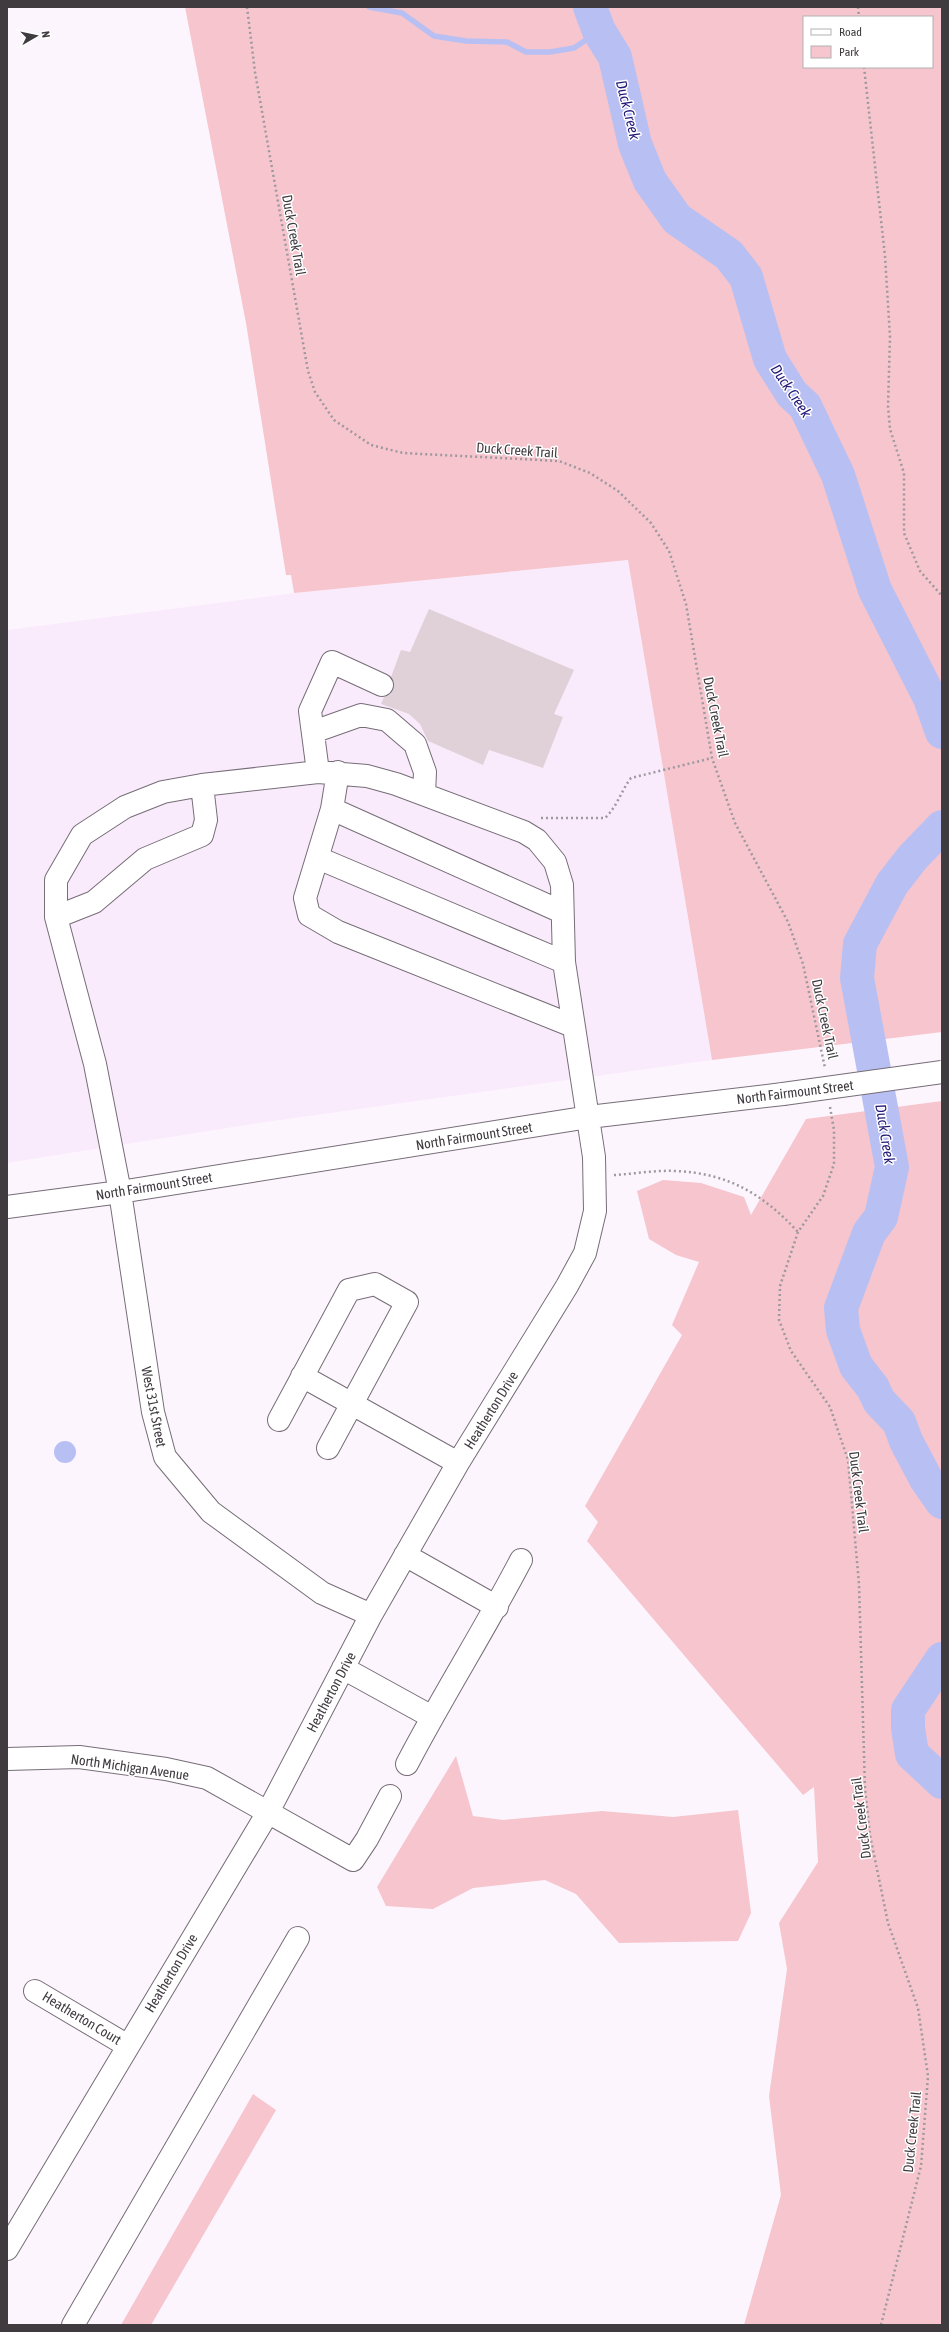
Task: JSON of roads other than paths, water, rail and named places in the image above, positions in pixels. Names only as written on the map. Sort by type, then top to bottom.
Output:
[{"type":"street","points":[[382,685],[332,662],[310,711],[313,732],[328,772],[332,809],[305,898],[309,915],[338,932],[573,1026]]},
{"type":"street","points":[[313,732],[361,715],[387,720],[415,744],[425,772],[424,794]]},
{"type":"street","name":"West 31st Street","points":[[328,772],[202,785],[163,792],[125,807],[82,836],[56,880],[56,917],[94,1064],[120,1192],[153,1412],[165,1457],[211,1512],[322,1593],[371,1615]]},
{"type":"street","name":"Heatherton Drive","points":[[7,2248],[267,1814],[371,1615],[458,1463],[567,1286],[585,1253],[596,1211],[589,1117],[573,1026],[564,962],[562,884],[555,862],[537,840],[524,832],[396,784],[367,776],[328,772]]},
{"type":"street","points":[[56,917],[94,902],[145,859],[202,835],[206,820],[202,785]]},
{"type":"street","points":[[332,809],[562,912]]},
{"type":"street","points":[[318,858],[564,962]]},
{"type":"street","name":"North Fairmount Street","points":[[7,1207],[120,1192],[589,1117],[783,1094],[942,1072]]},
{"type":"street","points":[[279,1420],[349,1290],[375,1284],[407,1302],[328,1448]]},
{"type":"street","points":[[302,1376],[458,1463]]},
{"type":"street","points":[[406,1555],[497,1606]]},
{"type":"street","points":[[407,1764],[432,1716],[497,1606],[521,1560]]},
{"type":"street","points":[[344,1668],[432,1716]]},
{"type":"street","name":"North Michigan Avenue","points":[[7,1759],[79,1758],[166,1768],[207,1778],[267,1814],[353,1860],[367,1839],[390,1796]]},
{"type":"street","points":[[73,2325],[298,1938]]},
{"type":"street","name":"Heatherton Court","points":[[35,1991],[128,2046]]},
{"type":"water","points":[[65,1441],[73,1444],[76,1452],[73,1460],[65,1463],[57,1460],[54,1452],[57,1444]]},
{"type":"waterway","points":[[369,7],[402,13],[434,36],[466,41],[507,42],[526,52],[550,52],[574,48],[599,31]]},
{"type":"waterway","name":"Duck Creek","points":[[590,7],[599,31],[615,57],[635,144],[650,181],[677,219],[729,255],[746,277],[770,359],[792,394],[805,406],[838,475],[875,590],[930,698],[942,732]]},
{"type":"waterway","name":"Duck Creek","points":[[942,827],[913,857],[892,884],[860,944],[857,978],[892,1167],[881,1217],[869,1233],[841,1308],[843,1330],[856,1366],[873,1388],[879,1401],[899,1422],[906,1441],[926,1479],[942,1502]]},
{"type":"waterway","name":"Duck Creek","points":[[942,1659],[908,1710],[908,1728],[912,1754],[942,1782]]}]
